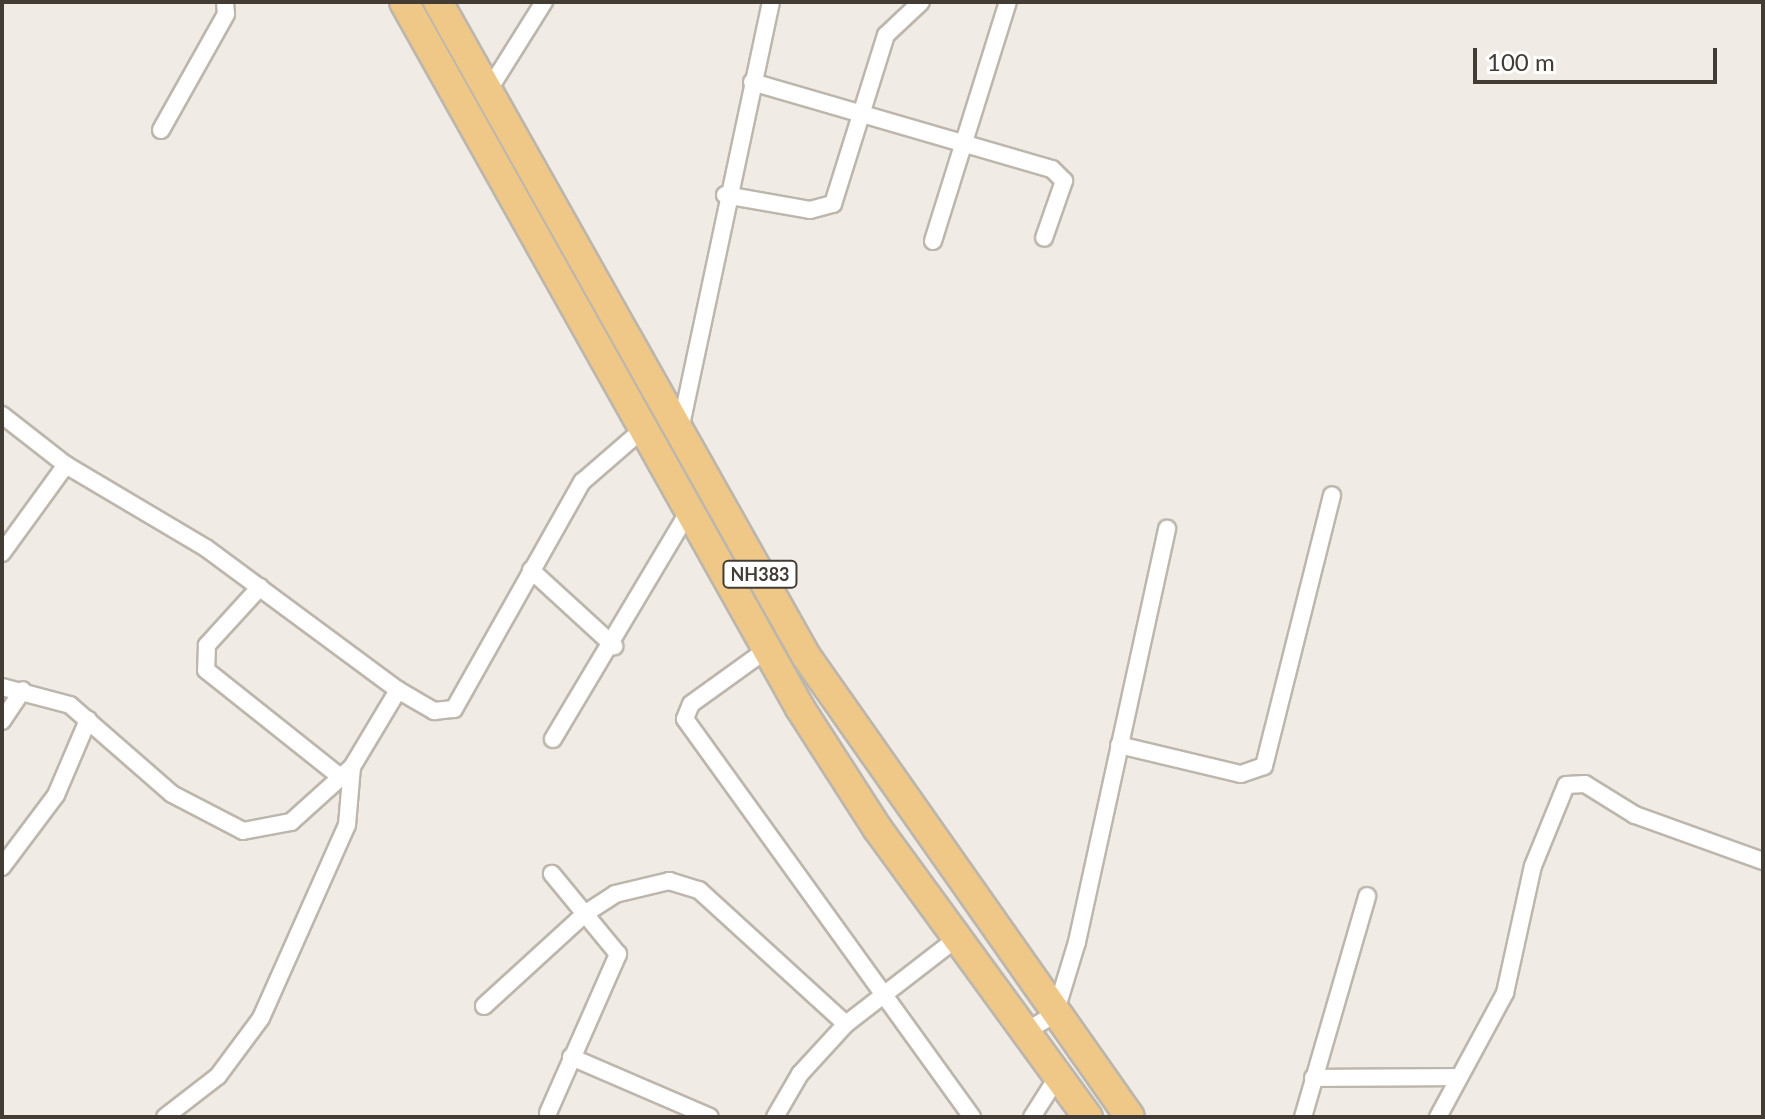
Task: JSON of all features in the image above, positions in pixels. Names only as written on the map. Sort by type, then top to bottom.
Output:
[{"type":"highway","name":"NH383","points":[[404,2],[687,514],[766,650],[956,939],[1088,1117]]},
{"type":"highway","name":"NH383","points":[[438,2],[490,88],[806,656],[1130,1117]]},
{"type":"street","points":[[161,130],[226,14],[225,2]]},
{"type":"street","points":[[490,88],[544,2]]},
{"type":"street","points":[[680,430],[725,195],[771,2]]},
{"type":"street","points":[[725,195],[823,211],[838,194],[886,35],[921,2]]},
{"type":"street","points":[[933,241],[1008,2]]},
{"type":"street","points":[[752,82],[963,140],[1061,175],[1044,238]]},
{"type":"street","points":[[2,415],[66,465],[260,587],[398,690],[434,711],[454,709],[531,570],[600,460],[642,430]]},
{"type":"street","points":[[2,553],[66,465]]},
{"type":"street","points":[[1119,745],[1241,774],[1264,766],[1332,495]]},
{"type":"street","points":[[553,739],[614,646],[687,514]]},
{"type":"street","points":[[1026,1031],[1055,1014],[1167,529]]},
{"type":"street","points":[[531,570],[614,646]]},
{"type":"street","points":[[260,587],[207,645],[206,670],[348,773]]},
{"type":"street","points":[[766,650],[691,704],[685,719],[972,1117]]},
{"type":"street","points":[[2,687],[23,690],[70,705],[172,794],[243,831],[291,822],[348,773],[398,690]]},
{"type":"street","points":[[2,721],[23,690]]},
{"type":"street","points":[[2,867],[56,795],[88,720]]},
{"type":"street","points":[[165,1117],[218,1076],[261,1018],[347,825],[348,773]]},
{"type":"street","points":[[1438,1117],[1459,1077],[1488,1035],[1505,993],[1533,866],[1566,785],[1585,784],[1635,815],[1763,861]]},
{"type":"street","points":[[548,1113],[618,954],[552,874]]},
{"type":"street","points":[[484,1006],[586,913],[652,883],[685,883],[846,1024]]},
{"type":"street","points":[[1303,1117],[1367,896]]},
{"type":"street","points":[[775,1117],[800,1074],[846,1024],[956,939]]},
{"type":"street","points":[[571,1057],[710,1117]]},
{"type":"street","points":[[1032,1117],[1058,1076]]},
{"type":"street","points":[[1313,1078],[1459,1077]]}]
